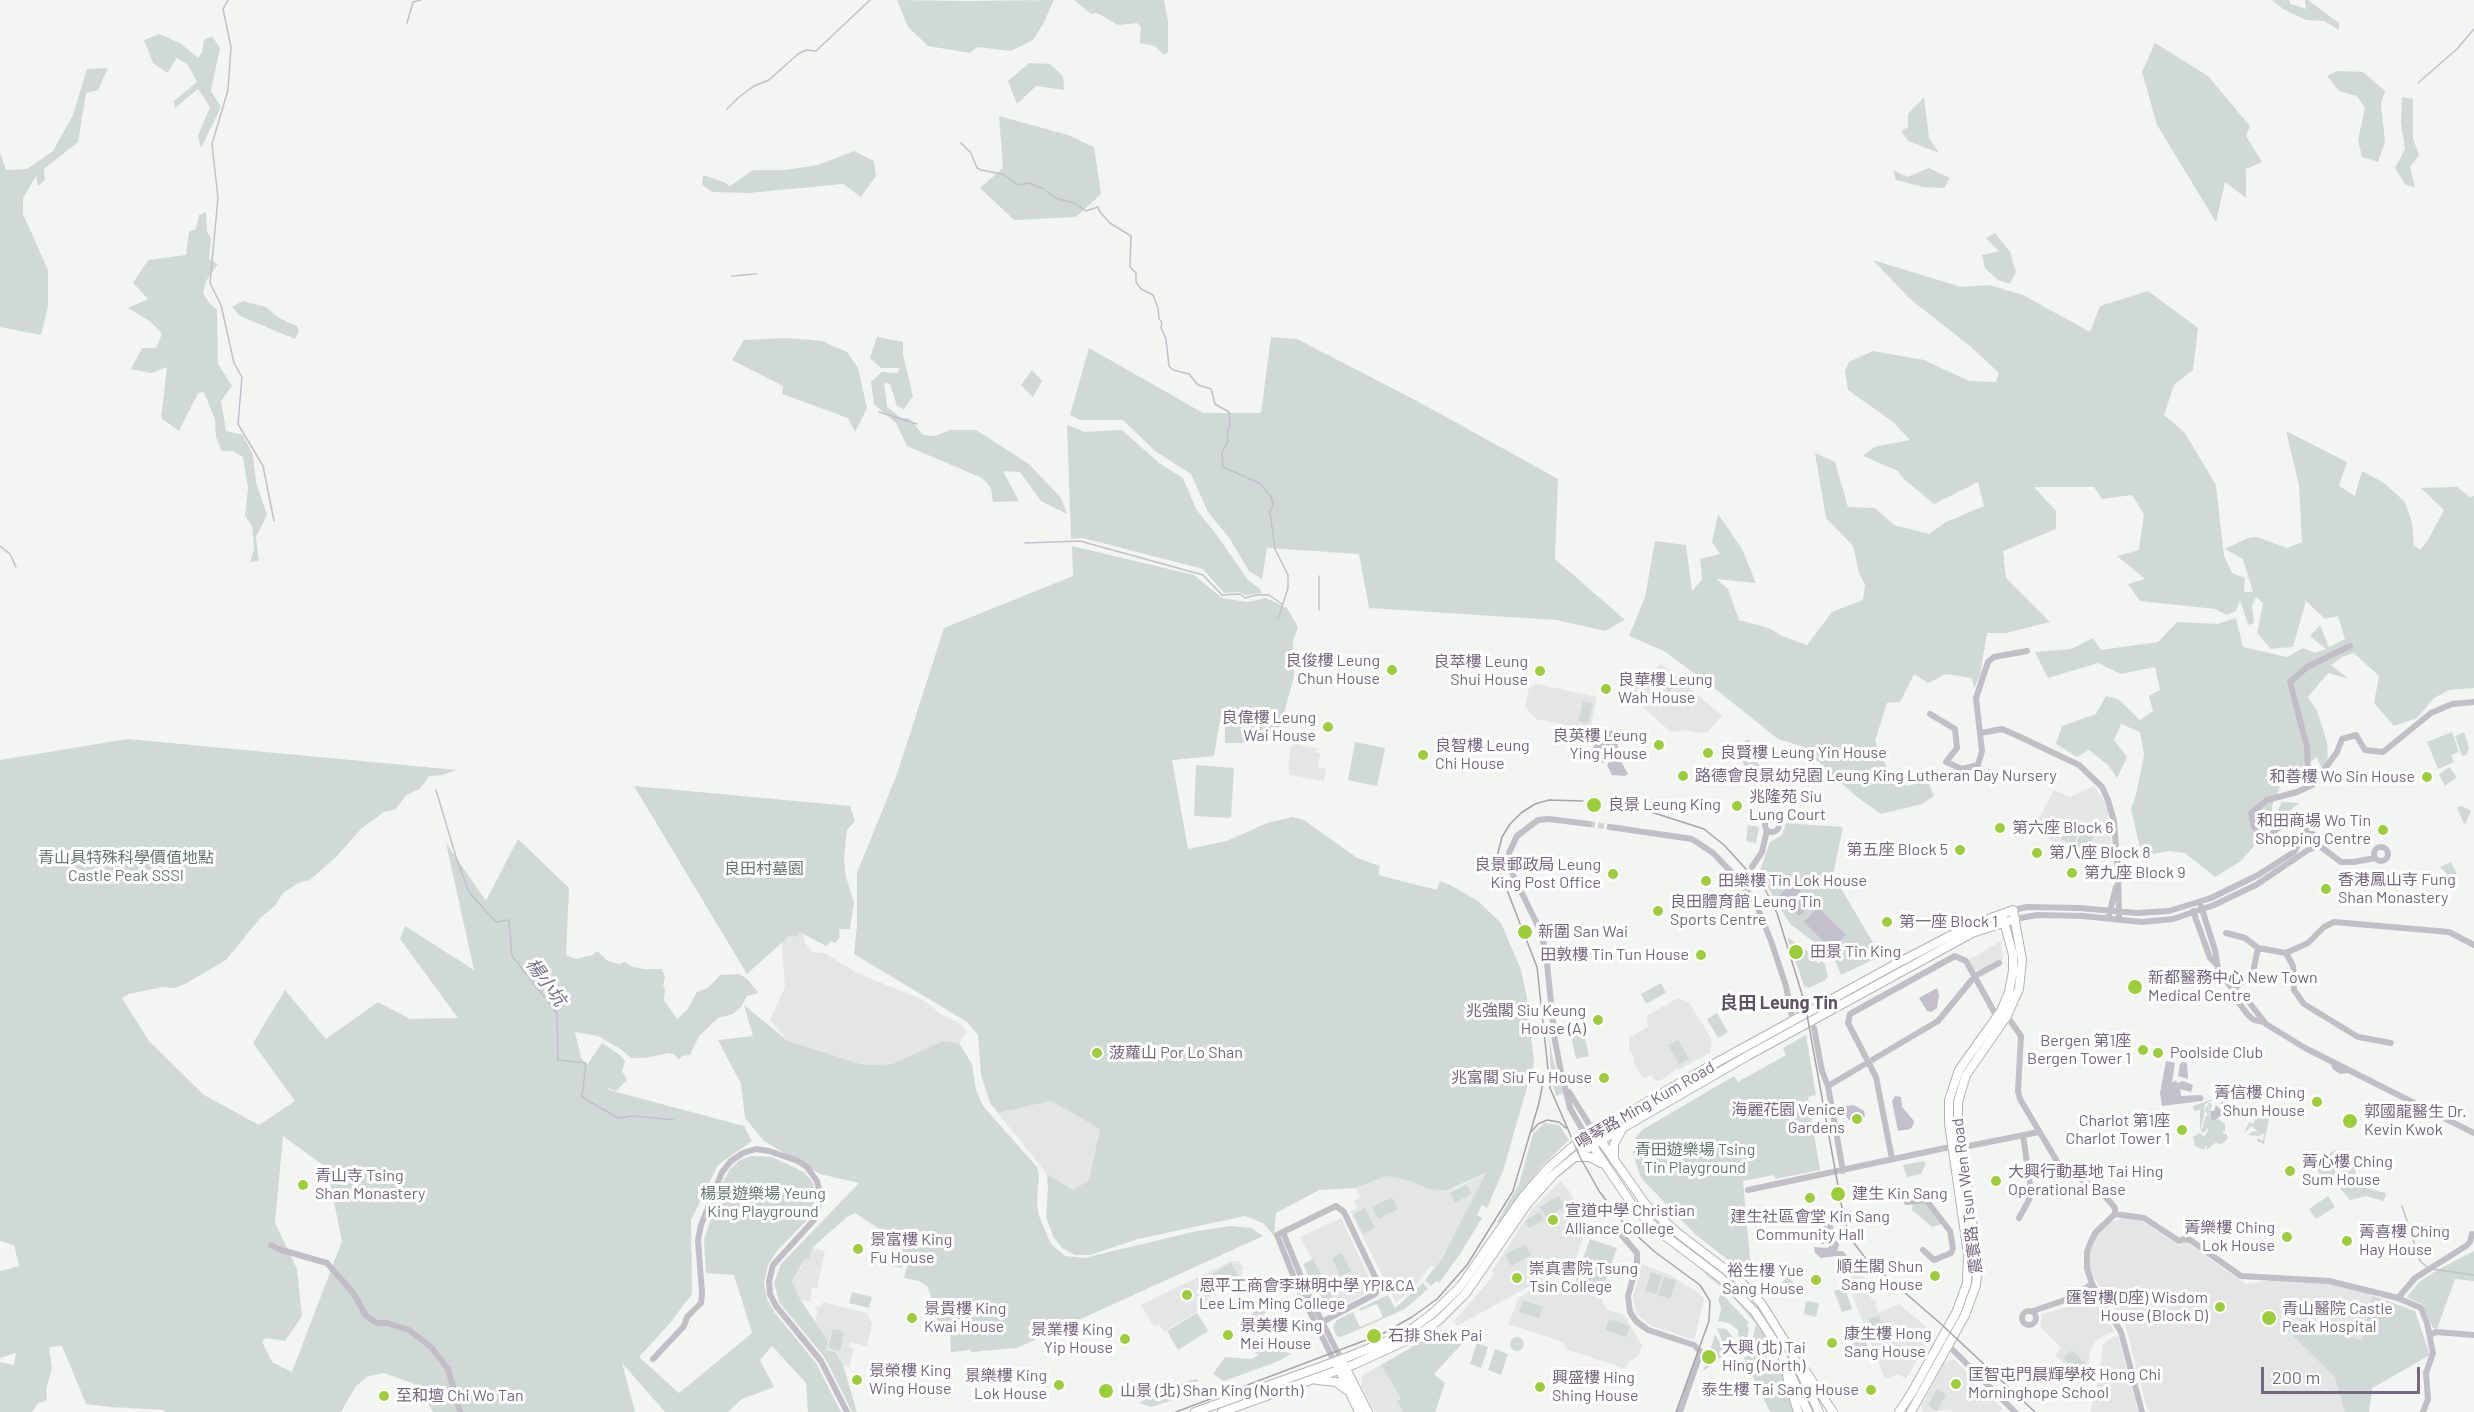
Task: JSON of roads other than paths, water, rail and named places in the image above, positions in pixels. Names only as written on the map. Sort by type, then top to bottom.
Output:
[{"type":"main road","name":"鳴琴路 Ming Kum Road","points":[[1222,1412],[1342,1369],[1407,1341],[1448,1311],[1474,1283],[1528,1203],[1554,1174],[1574,1157],[1625,1125],[2003,918],[2013,910]]},
{"type":"main road","name":"震寰路 Tsun Wen Road","points":[[1911,1412],[1970,1305],[1978,1274],[1957,1115],[1960,1088],[1970,1068],[2007,1016],[2017,995],[2022,974],[2022,952],[2013,910]]},
{"type":"main road","name":"鳴琴路 Ming Kum Road","points":[[1195,1412],[1403,1334],[1443,1305],[1467,1278],[1531,1187],[1559,1158],[1594,1131],[1793,1020],[1969,926],[2003,918],[2015,919]]},
{"type":"main road","name":"震寰路 Tsun Wen Road","points":[[1899,1412],[1961,1302],[1968,1273],[1968,1254],[1949,1107],[1953,1084],[1963,1064],[1997,1017],[2007,999],[2013,971],[2012,947],[2003,918]]},
{"type":"main road","points":[[1615,1161],[1614,1144],[1625,1125]]},
{"type":"main road","points":[[1594,1131],[1639,1197],[1654,1213],[1754,1295],[1774,1321],[1791,1351],[1819,1412]]},
{"type":"main road","points":[[1587,1136],[1623,1195],[1643,1217],[1721,1278],[1748,1304],[1783,1357],[1808,1412]]},
{"type":"main road","points":[[1574,1157],[1590,1157],[1603,1163]]},
{"type":"main road","points":[[1791,1351],[1833,1412]]},
{"type":"main road","points":[[1783,1357],[1798,1412]]},
{"type":"main road","points":[[1338,1360],[1359,1412]]},
{"type":"main road","points":[[1342,1369],[1368,1412]]},
{"type":"main road","points":[[1313,1380],[1336,1382],[1350,1393]]},
{"type":"street","points":[[2317,782],[2308,771],[2307,747],[2290,682],[2307,667],[2337,650],[2350,646]]},
{"type":"street","points":[[1930,714],[1955,729],[1957,748],[1946,762],[1967,769],[1978,765],[1983,751],[1976,698],[1988,662],[1994,657],[2027,651]]},
{"type":"street","points":[[2307,833],[2305,826],[2298,821],[2278,828],[2266,839],[2254,827],[2251,813],[2254,808],[2266,800],[2297,792],[2317,782],[2337,752],[2342,740],[2356,735],[2365,750],[2383,752],[2431,712],[2452,704],[2474,702]]},
{"type":"street","points":[[1981,733],[2002,729],[2067,758],[2102,787],[2114,821],[2119,915]]},
{"type":"street","points":[[1587,1136],[1570,1108],[1557,1055],[1544,942],[1537,921],[1513,875],[1509,853],[1517,836],[1538,820],[1549,819],[1589,824]]},
{"type":"street","points":[[1610,826],[1686,837],[1703,845],[1750,893],[1760,911],[1785,981],[1795,1031]]},
{"type":"street","points":[[1752,867],[1762,852],[1767,830]]},
{"type":"street","points":[[2015,919],[2037,915],[2109,918],[2119,915],[2156,913],[2191,905],[2227,891],[2267,869],[2294,852],[2300,840],[2307,833]]},
{"type":"street","points":[[2307,833],[2315,836],[2317,844],[2341,862],[2375,858]]},
{"type":"street","points":[[2300,840],[2303,847],[2308,849]]},
{"type":"street","points":[[2013,910],[2027,907],[2049,907],[2109,911],[2142,922],[2163,921],[2202,910],[2256,885],[2317,844]]},
{"type":"street","points":[[2109,918],[2118,880]]},
{"type":"street","points":[[2199,902],[2215,950],[2216,964]]},
{"type":"street","points":[[2191,905],[2210,958],[2234,991],[2236,999],[2254,1020],[2265,1022],[2305,1048],[2334,1063],[2335,1067],[2341,1071],[2347,1070],[2474,1133]]},
{"type":"street","points":[[2226,933],[2245,938],[2258,948],[2286,953],[2308,943],[2324,927],[2334,922],[2449,932],[2474,945]]},
{"type":"street","points":[[2234,991],[2253,972],[2258,948]]},
{"type":"street","points":[[2286,953],[2293,966],[2294,990],[2304,1004],[2358,1037],[2391,1043]]},
{"type":"street","points":[[1892,1159],[1876,1077],[1848,1023],[1850,1014],[1955,956],[1964,958],[1997,1017]]},
{"type":"street","points":[[1828,1086],[1938,1021],[1975,976],[1999,963]]},
{"type":"street","points":[[2007,1016],[2019,1031],[2021,1038],[2019,1096],[2039,1132],[2061,1166],[2101,1191],[2115,1208],[2115,1214],[2096,1232],[2091,1241],[2087,1252],[2087,1268],[2092,1284],[2121,1332],[2142,1412]]},
{"type":"street","points":[[1814,1028],[1822,1071],[1828,1086],[1842,1171]]},
{"type":"street","points":[[1566,1090],[1594,1131]]},
{"type":"street","points":[[1748,1190],[1892,1159],[2039,1132]]},
{"type":"street","points":[[2019,1218],[2031,1192],[2023,1135]]},
{"type":"street","points":[[653,1359],[684,1326],[687,1317],[700,1303],[702,1293],[698,1240],[716,1184],[726,1167],[738,1155],[756,1149],[774,1152],[801,1163],[812,1173],[821,1194],[820,1205],[809,1227],[775,1262],[770,1277],[770,1290],[776,1306],[821,1361],[847,1412]]},
{"type":"street","points":[[1906,1202],[1926,1200],[1950,1231],[1953,1248],[1951,1253],[1934,1260],[1923,1250]]},
{"type":"street","points":[[1280,1233],[1333,1207],[1339,1207],[1344,1212],[1379,1282],[1380,1289],[1377,1293],[1322,1322]]},
{"type":"street","points":[[2115,1214],[2144,1218],[2179,1241],[2190,1240],[2236,1273],[2247,1278],[2317,1279],[2398,1298],[2421,1308],[2433,1353],[2426,1373],[2428,1400],[2423,1412]]},
{"type":"street","points":[[1608,1226],[1619,1233],[1637,1253],[1637,1263],[1628,1296],[1630,1312],[1648,1330],[1694,1345],[1699,1349],[1699,1357],[1680,1412]]},
{"type":"street","points":[[1280,1233],[1297,1285],[1338,1360]]},
{"type":"street","points":[[1280,1233],[1338,1360]]},
{"type":"street","points":[[2398,1298],[2406,1287],[2429,1268],[2466,1246],[2472,1234],[2474,1235]]},
{"type":"street","points":[[271,1245],[278,1250],[327,1263],[354,1294],[366,1316],[377,1323],[387,1323],[409,1330],[431,1347],[448,1369],[460,1412]]},
{"type":"street","points":[[2033,1311],[2068,1299],[2092,1284]]},
{"type":"street","points":[[2430,1335],[2436,1332],[2474,1335]]},
{"type":"street","points":[[1941,1338],[2015,1412]]},
{"type":"waterway","points":[[228,0],[223,9],[231,47],[228,90],[212,144],[218,198],[210,283],[221,305],[234,363],[242,377],[238,424],[263,466],[274,521]]},
{"type":"waterway","points":[[407,23],[413,2],[421,0]]},
{"type":"waterway","points":[[727,109],[754,86],[769,80],[798,54],[806,50],[816,51],[870,0]]},
{"type":"waterway","points":[[2418,83],[2457,49],[2474,29]]},
{"type":"waterway","points":[[961,143],[971,153],[977,168],[1002,174],[1018,185],[1029,183],[1044,189]]},
{"type":"waterway","points":[[1047,191],[1055,198],[1074,203],[1086,211],[1098,207],[1110,223],[1131,236],[1130,267],[1136,273],[1136,282],[1141,289],[1153,295],[1166,339],[1169,366],[1173,370],[1189,374],[1198,385],[1211,389],[1215,404],[1229,412],[1228,441],[1222,452],[1223,467],[1259,483],[1271,496],[1273,505],[1270,512],[1275,549],[1288,575],[1288,588],[1278,619]]},
{"type":"waterway","points":[[732,276],[756,274]]},
{"type":"waterway","points":[[879,412],[917,424]]},
{"type":"waterway","points":[[1025,543],[1080,541],[1203,575],[1222,595],[1240,594],[1245,598],[1269,595],[1282,604]]},
{"type":"waterway","points":[[0,546],[10,554],[16,567]]},
{"type":"waterway","points":[[1319,576],[1319,610]]},
{"type":"waterway","name":"楊小坑","points":[[436,790],[469,892],[496,922],[509,920],[512,956],[557,1013],[558,1060],[586,1063],[582,1097],[618,1118],[633,1116],[674,1120]]},
{"type":"waterway","points":[[2402,1206],[2420,1261],[2427,1267]]},
{"type":"waterway","points":[[2432,1269],[2474,1275]]},
{"type":"tunnel","points":[[1589,824],[1610,827]]},
{"type":"tram line","points":[[1583,801],[1549,800],[1535,804],[1521,813],[1502,837],[1498,853],[1498,867],[1537,967],[1550,1088],[1580,1157],[1599,1191],[1625,1225],[1655,1252],[1700,1285],[1710,1301],[1709,1321],[1676,1412]]},
{"type":"tram line","points":[[1612,805],[1648,811],[1704,829],[1724,845],[1766,891],[1777,913],[1805,1004],[1844,1219],[1850,1238],[1866,1259],[1941,1324],[2035,1412]]},
{"type":"tram line","points":[[1176,1412],[1382,1334],[1437,1299],[1467,1265],[1513,1191],[1539,1103],[1544,1077]]},
{"type":"tram line","points":[[1531,1132],[1538,1124],[1547,1120],[1559,1122],[1566,1128]]},
{"type":"place","name":"良俊樓 Leung Chun House","points":[[1392,670]]},
{"type":"place","name":"良萃樓 Leung Shui House","points":[[1540,671]]},
{"type":"place","name":"良華樓 Leung Wah House","points":[[1606,689]]},
{"type":"place","name":"良偉樓 Leung Wai House","points":[[1328,727]]},
{"type":"place","name":"良英樓 Leung Ying House","points":[[1659,745]]},
{"type":"place","name":"良賢樓 Leung Yin House","points":[[1708,753]]},
{"type":"place","name":"良智樓 Leung Chi House","points":[[1423,755]]},
{"type":"place","name":"路德會良景幼兒園 Leung King Lutheran Day Nursery","points":[[1683,776]]},
{"type":"place","name":"和善樓 Wo Sin House","points":[[2427,777]]},
{"type":"place","name":"良景 Leung King","points":[[1594,805]]},
{"type":"place","name":"兆隆苑 Siu Lung Court","points":[[1737,806]]},
{"type":"place","name":"第六座 Block 6","points":[[2000,828]]},
{"type":"place","name":"和田商場 Wo Tin Shopping Centre","points":[[2383,830]]},
{"type":"place","name":"第五座 Block 5","points":[[1960,850]]},
{"type":"place","name":"第八座 Block 8","points":[[2037,853]]},
{"type":"place","name":"第九座 Block 9","points":[[2072,873]]},
{"type":"place","name":"良景郵政局 Leung King Post Office","points":[[1613,874]]},
{"type":"place","name":"田樂樓 Tin Lok House","points":[[1706,881]]},
{"type":"place","name":"香港鳳山寺 Fung Shan Monastery","points":[[2326,889]]},
{"type":"place","name":"良田體育館 Leung Tin Sports Centre","points":[[1658,911]]},
{"type":"place","name":"第一座 Block 1","points":[[1887,922]]},
{"type":"place","name":"新圍 San Wai","points":[[1525,932]]},
{"type":"place","name":"田景 Tin King","points":[[1796,952]]},
{"type":"place","name":"田敦樓 Tin Tun House","points":[[1701,955]]},
{"type":"place","name":"新都醫務中心 New Town Medical Centre","points":[[2135,987]]},
{"type":"place","name":"兆強閣 Siu Keung House (A)","points":[[1598,1020]]},
{"type":"place","name":"Bergen 第1座 Bergen Tower 1","points":[[2143,1050]]},
{"type":"place","name":"菠蘿山 Por Lo Shan","points":[[1097,1053]]},
{"type":"place","name":"Poolside Club","points":[[2158,1053]]},
{"type":"place","name":"兆富閣 Siu Fu House","points":[[1604,1078]]},
{"type":"place","name":"菁信樓 Ching Shun House","points":[[2317,1102]]},
{"type":"place","name":"海麗花園 Venice Gardens","points":[[1857,1119]]},
{"type":"place","name":"郭國龍醫生 Dr. Kevin Kwok","points":[[2350,1121]]},
{"type":"place","name":"Charlot 第1座 Charlot Tower 1","points":[[2182,1130]]},
{"type":"place","name":"菁心樓 Ching Sum House","points":[[2290,1171]]},
{"type":"place","name":"大興行動基地 Tai Hing Operational Base","points":[[1996,1181]]},
{"type":"place","name":"青山寺 Tsing Shan Monastery","points":[[303,1185]]},
{"type":"place","name":"建生 Kin Sang","points":[[1838,1194]]},
{"type":"place","name":"建生社區會堂 Kin Sang Community Hall","points":[[1810,1198]]},
{"type":"place","name":"宣道中學 Christian Alliance College","points":[[1553,1220]]},
{"type":"place","name":"菁樂樓 Ching Lok House","points":[[2287,1237]]},
{"type":"place","name":"菁喜樓 Ching Hay House","points":[[2347,1241]]},
{"type":"place","name":"景富樓 King Fu House","points":[[858,1249]]},
{"type":"place","name":"順生閣 Shun Sang House","points":[[1935,1276]]},
{"type":"place","name":"崇真書院 Tsung Tsin College","points":[[1517,1278]]},
{"type":"place","name":"裕生樓 Yue Sang House","points":[[1816,1280]]},
{"type":"place","name":"恩平工商會李琳明中學 YPI&CA Lee Lim Ming College","points":[[1187,1295]]},
{"type":"place","name":"匯智樓(D座) Wisdom House (Block D)","points":[[2220,1307]]},
{"type":"place","name":"景貴樓 King Kwai House","points":[[912,1318]]},
{"type":"place","name":"青山醫院 Castle Peak Hospital","points":[[2269,1318]]},
{"type":"place","name":"景美樓 King Mei House","points":[[1228,1335]]},
{"type":"place","name":"石排 Shek Pai","points":[[1374,1336]]},
{"type":"place","name":"景業樓 King Yip House","points":[[1125,1339]]},
{"type":"place","name":"康生樓 Hong Sang House","points":[[1832,1343]]},
{"type":"place","name":"大興 (北) Tai Hing (North)","points":[[1709,1357]]},
{"type":"place","name":"景榮樓 King Wing House","points":[[857,1380]]},
{"type":"place","name":"匡智屯門晨輝學校 Hong Chi Morninghope School","points":[[1956,1384]]},
{"type":"place","name":"景樂樓 King Lok House","points":[[1059,1385]]},
{"type":"place","name":"興盛樓 Hing Shing House","points":[[1540,1387]]},
{"type":"place","name":"泰生樓 Tai Sang House","points":[[1871,1390]]},
{"type":"place","name":"山景 (北) Shan King (North)","points":[[1106,1391]]},
{"type":"place","name":"至和壇 Chi Wo Tan","points":[[384,1396]]},
{"type":"district","name":"良田 Leung Tin","points":[[1779,1003]]},
{"type":"park label","name":"青山具特殊科學價值地點 Castle Peak SSSI","points":[[126,867]]},
{"type":"park label","name":"良田村墓園","points":[[764,869]]},
{"type":"park label","name":"青田遊樂場 Tsing Tin Playground","points":[[1695,1159]]},
{"type":"park label","name":"楊景遊樂場 Yeung King Playground","points":[[763,1203]]}]
